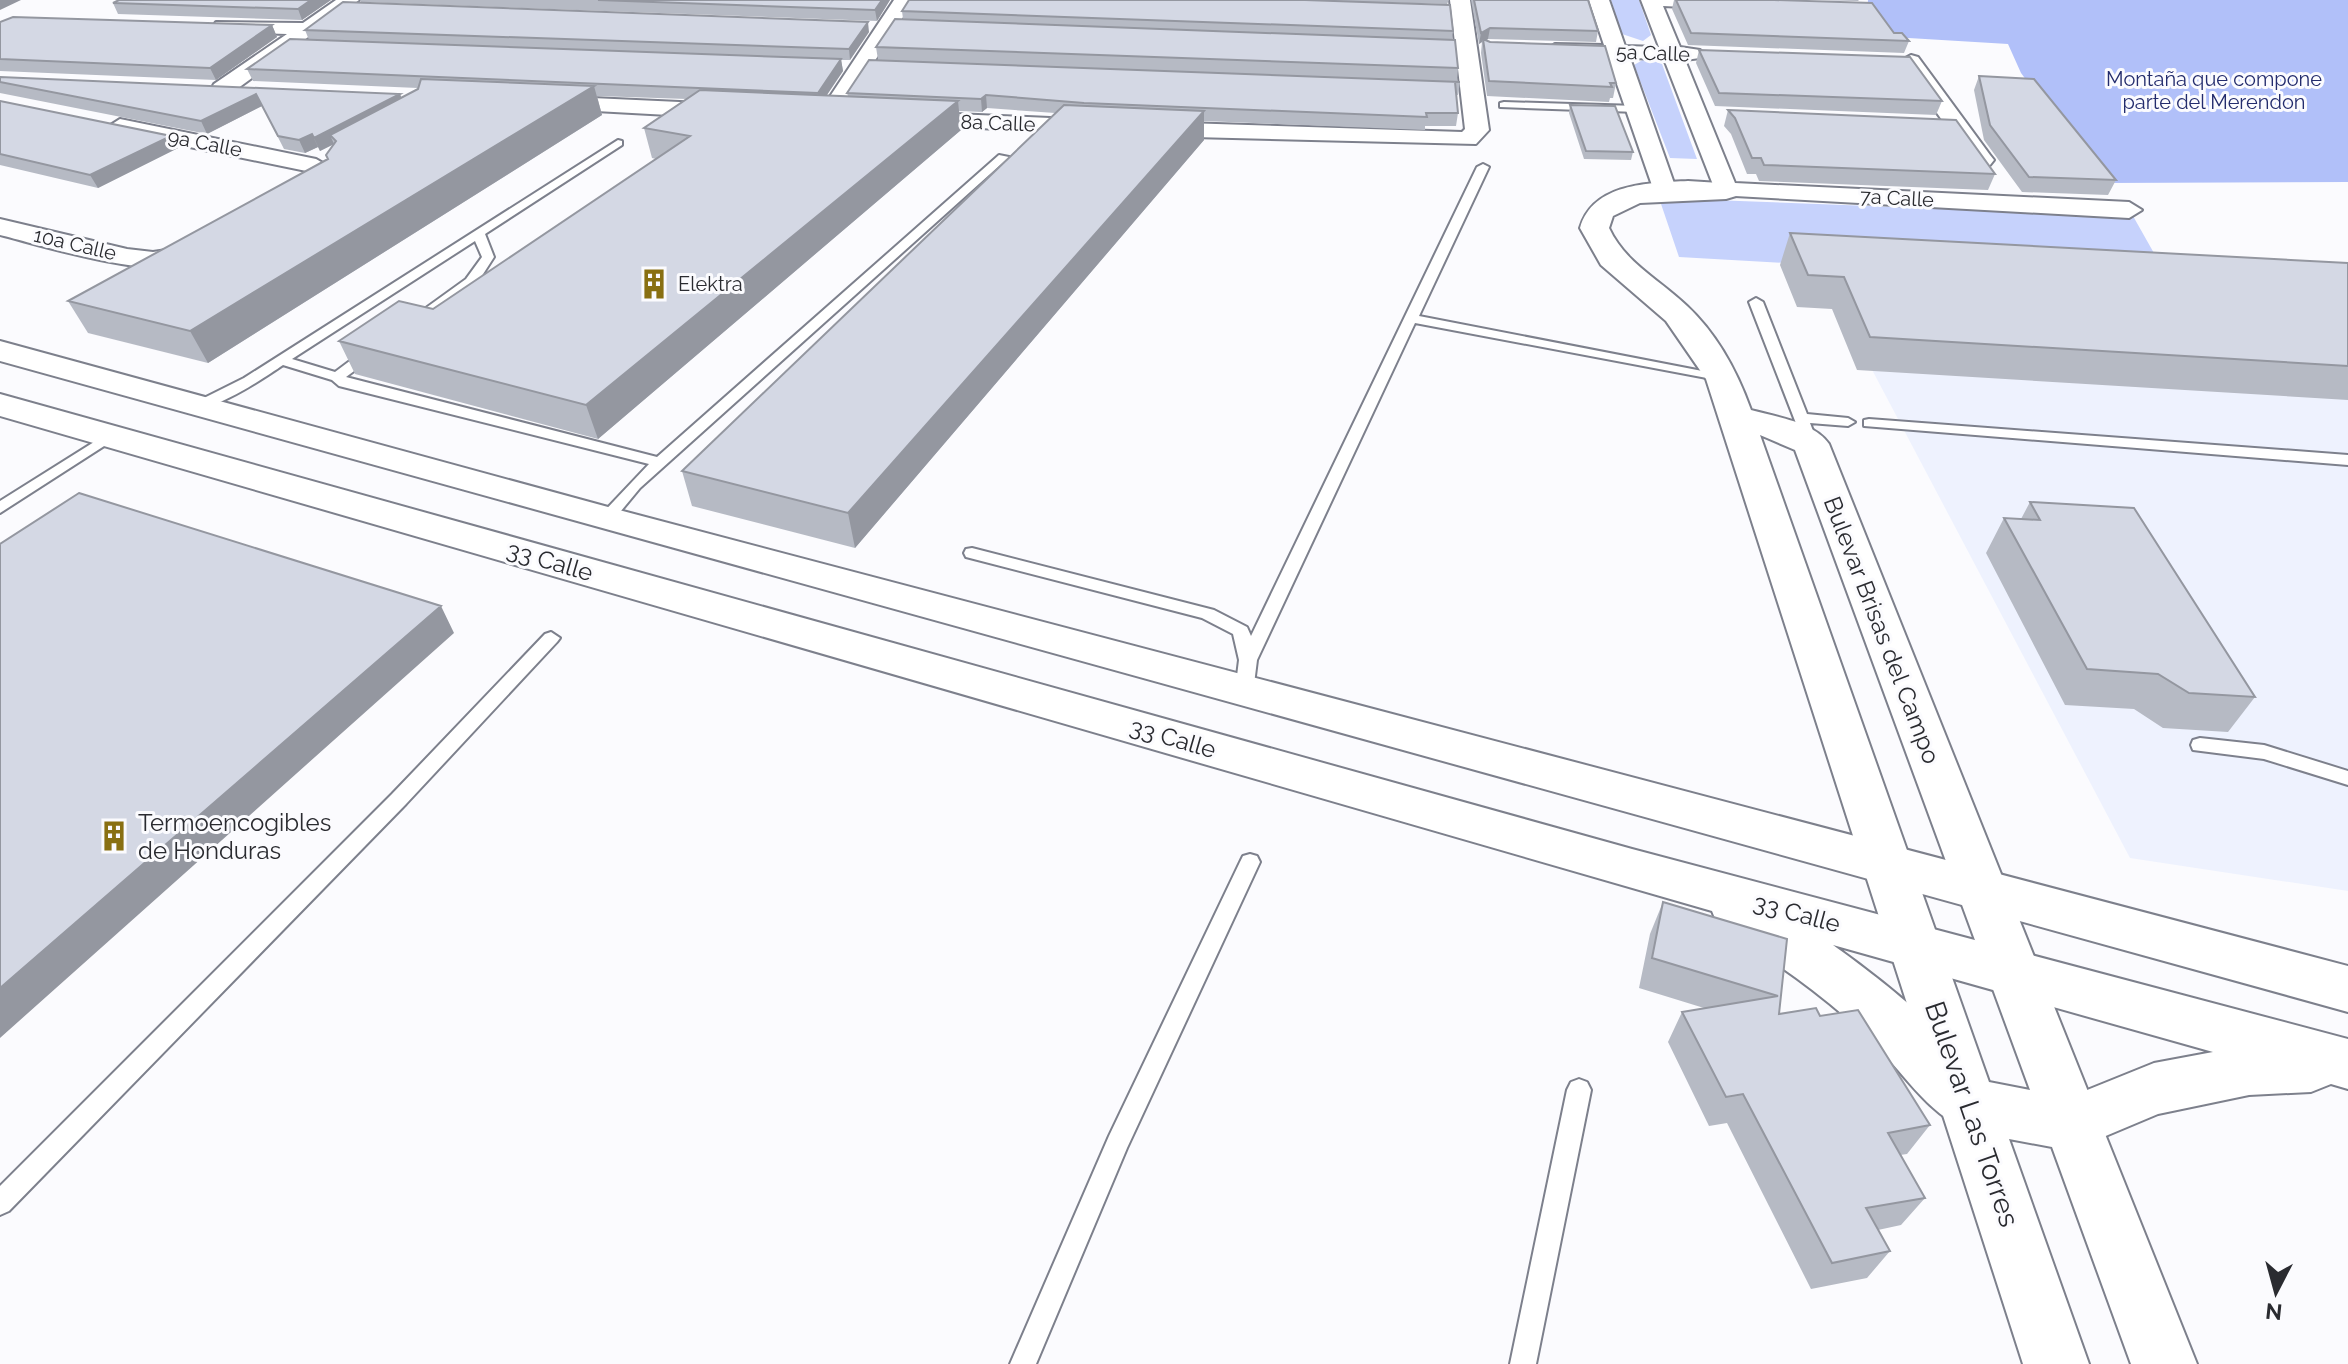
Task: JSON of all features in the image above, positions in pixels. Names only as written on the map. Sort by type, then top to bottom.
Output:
[{"type":"main road","name":"7a Calle","points":[[1664,189],[1726,190]]},
{"type":"main road","points":[[1664,189],[1620,199],[1601,211],[1595,224],[1596,236],[1620,265],[1677,314],[1705,347],[1730,398],[1887,864]]},
{"type":"main road","points":[[0,351],[605,519],[1246,676],[1887,864],[2348,989]]},
{"type":"main road","points":[[1730,398],[1783,430],[1807,431]]},
{"type":"main road","name":"33 Calle","points":[[0,405],[1632,869],[2348,1065]]},
{"type":"main road","name":"Bulevar Brisas del Campo","points":[[1807,431],[1982,890]]},
{"type":"main road","name":"Bulevar Las Torres","points":[[1887,864],[2056,1364]]},
{"type":"main road","points":[[1632,869],[1704,896],[1775,933],[1844,980],[1909,1037],[1968,1104],[2070,1124],[2154,1089],[2249,1070],[2348,1065]]},
{"type":"main road","points":[[1982,890],[2164,1364]]},
{"type":"street","points":[[859,117],[820,115],[863,65],[904,0]]},
{"type":"street","points":[[1599,0],[1664,189]]},
{"type":"street","points":[[1726,190],[1651,0],[1741,3]]},
{"type":"street","points":[[254,90],[214,88],[298,40],[348,5]]},
{"type":"street","name":"8a Calle","points":[[891,118],[1468,139],[1477,132],[1466,89],[1456,6]]},
{"type":"street","points":[[200,26],[298,40]]},
{"type":"street","name":"5a Calle","points":[[1531,49],[1717,55]]},
{"type":"street","points":[[1883,60],[1913,61],[2014,204]]},
{"type":"street","points":[[525,102],[748,112]]},
{"type":"street","points":[[1697,115],[1728,116]]},
{"type":"street","name":"9a Calle","points":[[90,120],[318,177],[342,152]]},
{"type":"street","points":[[1927,124],[1957,125]]},
{"type":"street","name":"7a Calle","points":[[1726,190],[2129,210]]},
{"type":"street","name":"10a Calle","points":[[0,227],[150,262],[184,259],[211,245]]},
{"type":"lane","points":[[1504,105],[1637,109]]},
{"type":"lane","points":[[197,405],[249,381],[618,143]]},
{"type":"lane","points":[[605,519],[635,485],[1003,157]]},
{"type":"lane","points":[[1246,676],[1483,167]]},
{"type":"lane","points":[[337,377],[481,272],[488,257],[479,235]]},
{"type":"lane","points":[[1756,302],[1807,431],[1848,422]]},
{"type":"lane","points":[[1411,318],[1730,398]]},
{"type":"lane","points":[[281,360],[337,377],[344,383],[663,463]]},
{"type":"lane","points":[[1869,423],[2348,460]]},
{"type":"lane","points":[[0,508],[110,436]]},
{"type":"lane","points":[[972,553],[1208,614],[1241,631],[1246,676]]},
{"type":"lane","points":[[0,1203],[399,799],[551,638]]},
{"type":"lane","points":[[2200,745],[2264,752],[2348,778]]},
{"type":"lane","points":[[1023,1364],[1117,1144],[1250,862]]},
{"type":"lane","points":[[1523,1364],[1579,1090]]},
{"type":"shaded area","points":[[1611,0],[1639,0],[1651,35],[1643,41],[1622,34]]},
{"type":"shaded area","points":[[1646,58],[1662,64],[1697,159],[1670,158],[1634,65]]},
{"type":"shaded area","points":[[1659,198],[2133,216],[2172,285],[1679,257]]},
{"type":"shaded area","points":[[1832,294],[2348,320],[2348,891],[2130,858]]},
{"type":"green space","name":"Montaña que compone parte del Merendon","points":[[1868,0],[2348,0],[2348,182],[2103,183],[2021,73],[2008,44],[1892,37],[1867,13]]},
{"type":"building","points":[[119,0],[311,0],[298,9],[113,3]]},
{"type":"building","points":[[598,0],[882,0],[875,10]]},
{"type":"building","points":[[909,0],[1305,0],[1450,5],[1453,31],[902,11]]},
{"type":"building","points":[[1474,0],[1588,0],[1598,31],[1490,28],[1481,33]]},
{"type":"building","points":[[1676,0],[1872,3],[1894,33],[1902,33],[1909,41],[1691,33]]},
{"type":"building","points":[[343,2],[868,22],[849,49],[305,30]]},
{"type":"building","points":[[13,17],[272,25],[210,68],[0,59],[0,22]]},
{"type":"building","points":[[895,19],[1455,40],[1458,68],[876,47]]},
{"type":"building","points":[[290,39],[841,59],[818,93],[247,69]]},
{"type":"building","points":[[1483,39],[1490,42],[1605,46],[1616,83],[1610,83],[1612,87],[1489,81]]},
{"type":"building","points":[[1699,50],[1910,57],[1942,101],[1719,93]]},
{"type":"building","points":[[869,60],[1460,82],[1455,82],[1458,113],[1426,113],[1427,117],[1084,103],[986,95],[981,99],[847,93]]},
{"type":"building","points":[[1979,76],[2034,79],[2116,180],[2029,177],[1990,125]]},
{"type":"building","points":[[0,77],[400,94],[314,138],[312,134],[299,140],[278,136],[256,94],[201,121],[0,82]]},
{"type":"building","points":[[421,79],[594,86],[190,331],[68,301],[328,159],[326,155],[336,141],[330,135],[418,89]]},
{"type":"building","points":[[700,90],[958,101],[586,405],[339,341],[399,301],[433,309],[690,136],[644,128]]},
{"type":"building","points":[[0,101],[171,136],[90,175],[0,154]]},
{"type":"building","points":[[1064,105],[1204,111],[848,513],[682,471]]},
{"type":"building","points":[[1570,105],[1615,106],[1633,152],[1586,151]]},
{"type":"building","points":[[1728,110],[1956,120],[1995,174],[1764,165],[1761,158],[1752,158],[1735,118]]},
{"type":"building","points":[[1790,233],[2348,263],[2348,366],[1870,337],[1844,277],[1808,275]]},
{"type":"building","name":"Termoencogibles de Honduras","points":[[79,493],[441,606],[0,988],[0,544]]},
{"type":"building","points":[[2030,502],[2134,508],[2255,697],[2189,693],[2158,674],[2087,669],[2004,518],[2040,520]]},
{"type":"building","points":[[1663,902],[1787,939],[1779,1014],[1816,1008],[1820,1016],[1858,1010],[1930,1125],[1888,1133],[1925,1198],[1866,1208],[1890,1251],[1832,1263],[1743,1094],[1726,1097],[1682,1012],[1778,996],[1652,958]]},
{"type":"place","name":"Elektra","points":[[654,284]]},
{"type":"place","name":"Termoencogibles de Honduras","points":[[114,836]]}]
